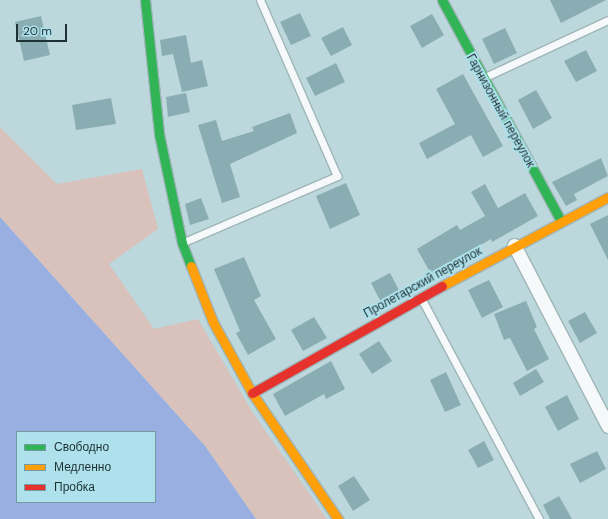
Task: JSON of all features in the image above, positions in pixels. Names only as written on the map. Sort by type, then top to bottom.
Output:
[{"type":"street","points":[[145,0],[159,134],[182,243],[213,322],[252,392],[338,519]]},
{"type":"street","name":"Гарнизонный переулок","points":[[442,0],[482,78],[561,221]]},
{"type":"street","name":"Пролетарский переулок","points":[[252,392],[514,245],[608,197]]},
{"type":"street","points":[[514,245],[607,422]]},
{"type":"lane","points":[[182,243],[336,176],[260,0]]},
{"type":"lane","points":[[482,78],[608,20]]},
{"type":"lane","points":[[421,298],[539,519]]},
{"type":"shaded area","points":[[0,127],[57,184],[142,169],[158,229],[109,264],[154,329],[198,319],[253,413],[327,519],[256,519],[205,446],[0,217]]},
{"type":"water","points":[[0,217],[205,446],[256,519],[0,519]]},
{"type":"building","points":[[550,0],[606,0],[561,23]]},
{"type":"building","points":[[300,13],[311,36],[291,45],[280,22]]},
{"type":"building","points":[[432,14],[444,35],[422,48],[410,26]]},
{"type":"building","points":[[41,16],[50,55],[24,61],[15,22]]},
{"type":"building","points":[[343,27],[352,45],[331,56],[321,38]]},
{"type":"building","points":[[505,28],[517,53],[494,64],[482,39]]},
{"type":"building","points":[[186,35],[191,63],[202,60],[208,86],[182,92],[173,54],[162,56],[160,40]]},
{"type":"building","points":[[586,50],[597,71],[576,82],[564,61]]},
{"type":"building","points":[[336,63],[345,82],[315,96],[306,78]]},
{"type":"building","points":[[463,74],[503,146],[483,157],[471,135],[427,159],[419,143],[455,124],[436,89]]},
{"type":"building","points":[[536,90],[552,118],[533,129],[518,100]]},
{"type":"building","points":[[186,93],[190,112],[168,117],[166,97]]},
{"type":"building","points":[[111,98],[116,124],[76,130],[72,105]]},
{"type":"building","points":[[290,113],[297,133],[230,164],[240,197],[222,203],[198,125],[216,120],[222,141],[254,131],[252,127]]},
{"type":"building","points":[[601,158],[608,176],[574,194],[577,200],[566,206],[552,182]]},
{"type":"building","points":[[346,183],[360,215],[330,229],[316,196]]},
{"type":"building","points":[[485,184],[498,208],[525,193],[538,216],[492,242],[491,239],[431,274],[417,249],[457,225],[460,230],[485,216],[471,192]]},
{"type":"building","points":[[201,198],[209,219],[190,225],[185,204]]},
{"type":"building","points":[[608,215],[608,260],[590,224]]},
{"type":"building","points":[[244,257],[261,296],[254,300],[276,339],[248,355],[236,333],[240,331],[214,269]]},
{"type":"building","points":[[390,273],[402,296],[383,306],[371,283]]},
{"type":"building","points":[[489,280],[503,307],[482,318],[468,290]]},
{"type":"building","points":[[526,301],[537,327],[534,329],[549,359],[527,371],[510,338],[504,340],[494,314]]},
{"type":"building","points":[[585,312],[597,333],[580,343],[568,321]]},
{"type":"building","points":[[314,317],[327,338],[303,351],[291,330]]},
{"type":"building","points":[[379,341],[392,361],[372,374],[359,354]]},
{"type":"building","points":[[331,361],[345,389],[326,399],[324,394],[285,416],[273,394]]},
{"type":"building","points":[[536,369],[544,382],[520,396],[513,383]]},
{"type":"building","points":[[446,372],[461,405],[445,412],[430,380]]},
{"type":"building","points":[[567,395],[579,419],[558,431],[545,407]]},
{"type":"building","points":[[484,441],[494,460],[478,468],[468,450]]},
{"type":"building","points":[[597,451],[606,469],[580,483],[570,464]]},
{"type":"building","points":[[354,476],[370,500],[353,511],[338,486]]},
{"type":"building","points":[[559,496],[572,519],[550,519],[543,505]]},
{"type":"traffic: fast","points":[[145,0],[159,134],[182,243],[191,266]]},
{"type":"traffic: fast","points":[[442,0],[561,221]]},
{"type":"traffic: slow","points":[[442,286],[608,197]]},
{"type":"traffic: slow","points":[[191,266],[213,322],[252,393],[338,519]]},
{"type":"traffic: jam","points":[[252,393],[442,286]]}]
